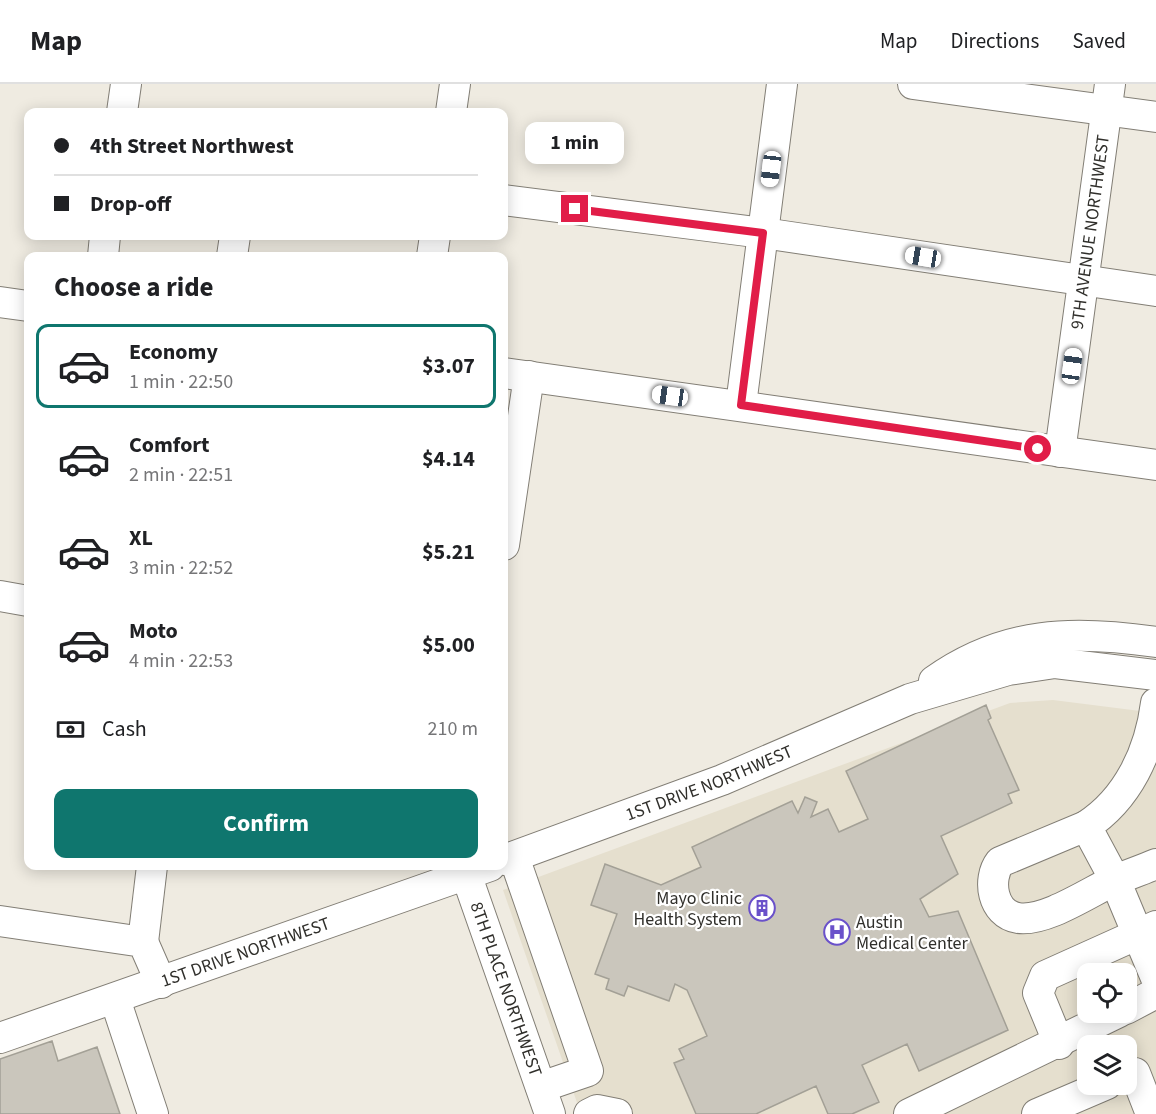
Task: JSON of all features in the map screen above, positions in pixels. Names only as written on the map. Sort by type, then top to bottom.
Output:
[{"type":"street","points":[[123,108],[126,84]]},
{"type":"street","points":[[452,108],[455,84]]},
{"type":"street","points":[[741,405],[782,84]]},
{"type":"street","points":[[914,84],[1108,97],[1156,117]]},
{"type":"street","name":"9TH AVENUE NORTHWEST","points":[[1060,452],[1108,97]]},
{"type":"street","points":[[508,201],[763,233],[1156,291]]},
{"type":"street","points":[[0,302],[24,305]]},
{"type":"street","points":[[508,492],[517,374],[1156,465]]},
{"type":"street","points":[[0,596],[24,600]]},
{"type":"street","name":"1ST DRIVE NORTHWEST","points":[[910,699],[969,659],[995,647],[1020,641],[1099,635],[1156,642]]},
{"type":"street","name":"1ST DRIVE NORTHWEST","points":[[508,858],[722,780],[910,699],[1035,664],[1081,665],[1156,675]]},
{"type":"street","points":[[1156,703],[1153,730],[1130,781],[1104,815],[1086,826],[1000,862],[994,870],[992,888],[1003,911],[1018,918],[1046,914],[1115,880],[1156,864]]},
{"type":"street","points":[[1086,826],[1115,880],[1147,929],[1156,978]]},
{"type":"street","points":[[152,870],[143,942],[161,983]]},
{"type":"street","name":"1ST DRIVE NORTHWEST","points":[[0,1038],[161,983],[474,870]]},
{"type":"street","name":"8TH PLACE NORTHWEST","points":[[489,870],[546,1101]]},
{"type":"street","points":[[490,870],[588,1071],[546,1101]]},
{"type":"street","points":[[0,921],[143,942]]},
{"type":"street","points":[[1059,1044],[1038,993],[1045,976],[1147,929]]},
{"type":"street","points":[[1137,1003],[1156,993]]},
{"type":"street","points":[[115,999],[153,1114]]},
{"type":"street","points":[[909,1114],[1059,1044],[1098,1023]]},
{"type":"street","points":[[1139,1070],[1151,1114]]},
{"type":"street","points":[[1037,1114],[1081,1095]]},
{"type":"street","points":[[589,1114],[597,1110],[617,1114]]},
{"type":"shaded area","name":"Austin Medical Center","points":[[1053,700],[1156,713],[1156,1114],[581,1114],[503,890],[1010,703]]},
{"type":"building","name":"Mayo Clinic Health System","points":[[986,705],[991,718],[988,720],[1019,790],[1008,794],[1012,803],[941,836],[958,874],[920,899],[929,917],[958,911],[1008,1030],[919,1071],[907,1044],[862,1065],[879,1102],[852,1114],[828,1114],[816,1086],[756,1114],[696,1114],[674,1063],[684,1059],[679,1049],[707,1036],[687,990],[675,984],[669,1001],[628,986],[624,996],[606,989],[609,979],[595,974],[617,914],[591,905],[605,864],[661,885],[701,867],[692,847],[792,801],[798,813],[805,797],[817,802],[811,817],[828,809],[839,832],[868,819],[846,771]]},
{"type":"building","points":[[52,1041],[58,1061],[97,1047],[120,1114],[0,1114],[0,1059]]},
{"type":"place","name":"Mayo Clinic Health System","points":[[762,908]]},
{"type":"place","name":"Austin Medical Center","points":[[837,932]]},
{"type":"route","points":[[575,209],[763,233],[741,405],[1038,449]]}]
